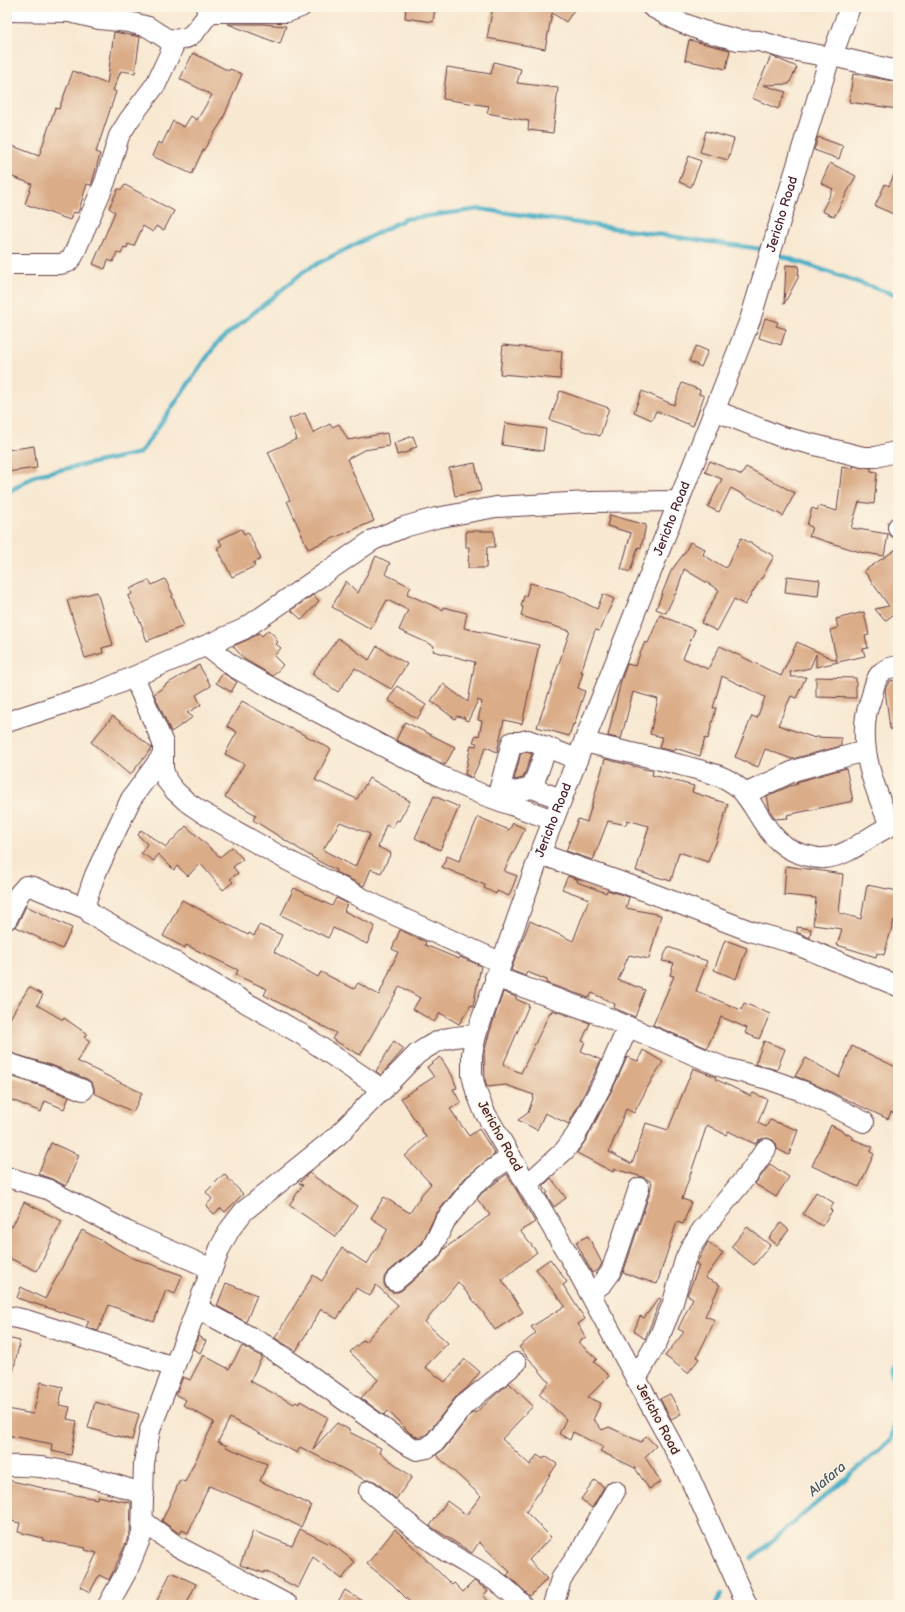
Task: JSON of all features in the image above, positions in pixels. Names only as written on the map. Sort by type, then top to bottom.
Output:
[{"type":"street","points":[[167,39],[178,40],[192,34],[200,27],[208,15],[206,10],[287,12],[301,7]]},
{"type":"street","points":[[652,7],[684,14],[703,31],[738,40],[759,41],[786,49],[898,71]]},
{"type":"street","name":"Jericho Road","points":[[747,1605],[688,1474],[590,1293],[484,1110],[476,1091],[472,1075],[472,1054],[476,1035],[498,970],[540,854],[750,320],[832,57],[850,7]]},
{"type":"street","points":[[7,11],[69,12],[99,19],[129,22],[148,27],[167,39],[173,47],[156,84],[119,136],[105,182],[73,256],[68,262],[60,264],[7,264]]},
{"type":"street","points":[[714,410],[779,436],[863,457],[876,457],[898,451]]},
{"type":"street","points":[[7,722],[96,693],[244,629],[373,540],[404,527],[436,518],[496,507],[588,502],[679,501]]},
{"type":"street","points":[[206,646],[234,667],[264,684],[440,776],[481,794],[554,820]]},
{"type":"street","points":[[561,799],[532,788],[514,792],[500,787],[512,742],[528,740],[548,747],[650,756],[725,778],[739,787],[766,828],[789,850],[809,857],[824,858],[843,854],[894,825],[874,786],[865,751],[866,716],[875,681],[887,667],[898,666]]},
{"type":"street","points":[[134,677],[163,743],[163,770],[167,781],[175,791],[203,813],[287,860],[498,970],[725,1068],[768,1078],[805,1092],[864,1122]]},
{"type":"street","points":[[532,788],[548,747]]},
{"type":"street","points":[[745,794],[796,770],[865,751]]},
{"type":"street","points":[[163,756],[143,780],[131,799],[95,875],[85,904],[87,909],[91,914],[301,1034],[383,1090]]},
{"type":"street","points":[[540,854],[646,891],[753,932],[790,942],[898,986]]},
{"type":"street","points":[[7,919],[19,894],[26,886],[87,909]]},
{"type":"street","points":[[527,1185],[565,1150],[576,1135],[605,1079],[628,1027]]},
{"type":"street","points":[[108,1605],[128,1569],[142,1534],[144,1463],[150,1430],[220,1248],[230,1229],[244,1211],[337,1136],[417,1054],[431,1044],[446,1037],[476,1035]]},
{"type":"street","points":[[7,1063],[19,1065],[83,1090]]},
{"type":"street","points":[[636,1379],[658,1340],[672,1306],[685,1260],[691,1247],[702,1230],[750,1172],[766,1148]]},
{"type":"street","points":[[395,1281],[431,1250],[445,1221],[474,1185],[511,1157]]},
{"type":"street","points":[[7,1177],[47,1189],[128,1232],[212,1269]]},
{"type":"street","points":[[590,1293],[603,1283],[611,1272],[639,1188]]},
{"type":"street","points":[[197,1308],[264,1345],[304,1371],[404,1443],[417,1450],[427,1448],[435,1442],[464,1405],[516,1363]]},
{"type":"street","points":[[7,1316],[26,1320],[174,1367]]},
{"type":"street","points":[[7,1466],[30,1465],[81,1473],[144,1494]]},
{"type":"street","points":[[553,1605],[561,1579],[582,1549],[588,1536],[615,1491]]},
{"type":"street","points":[[369,1492],[422,1535],[502,1586],[522,1605]]},
{"type":"street","points":[[143,1521],[174,1545],[225,1570],[288,1605]]},
{"type":"building","points":[[406,7],[435,7],[433,22],[405,18]]},
{"type":"building","points":[[493,7],[576,7],[566,22],[552,13],[545,49],[487,38]]},
{"type":"building","points":[[228,24],[263,24],[286,26],[280,44]]},
{"type":"building","points":[[114,32],[140,37],[135,73],[121,71],[113,90],[116,92],[96,152],[100,154],[92,183],[91,185],[87,184],[78,213],[73,212],[70,220],[25,204],[32,184],[7,175],[7,144],[39,156],[55,108],[59,109],[73,71],[107,84]]},
{"type":"building","points":[[689,40],[730,50],[726,69],[685,60]]},
{"type":"building","points":[[193,53],[229,71],[230,69],[242,74],[222,121],[201,154],[192,174],[152,156],[158,142],[162,144],[173,121],[184,127],[191,116],[197,120],[212,95],[180,79]]},
{"type":"building","points":[[771,56],[797,67],[789,84],[763,85],[786,92],[778,109],[752,98]]},
{"type":"building","points":[[494,62],[521,69],[517,83],[558,88],[553,133],[528,130],[529,121],[487,113],[489,106],[443,99],[447,67],[491,74]]},
{"type":"building","points":[[853,74],[898,82],[898,109],[849,102]]},
{"type":"building","points":[[706,131],[734,139],[728,160],[700,152]]},
{"type":"building","points":[[818,137],[843,146],[839,159],[814,150]]},
{"type":"building","points":[[689,156],[701,161],[691,187],[679,182]]},
{"type":"building","points":[[830,163],[856,176],[834,217],[822,211],[833,189],[821,183]]},
{"type":"building","points":[[898,166],[898,216],[875,206],[885,184],[889,186]]},
{"type":"building","points":[[125,185],[174,211],[164,230],[156,226],[153,232],[143,226],[134,246],[128,244],[127,248],[124,247],[121,254],[117,252],[113,262],[108,260],[105,269],[93,264],[115,212],[109,208],[118,189],[122,189]]},
{"type":"building","points":[[786,265],[799,266],[798,278],[784,304]]},
{"type":"building","points":[[765,318],[778,322],[776,326],[786,329],[781,345],[759,338]]},
{"type":"building","points":[[503,345],[562,351],[560,379],[500,374]]},
{"type":"building","points":[[696,346],[708,351],[701,367],[689,361]]},
{"type":"building","points":[[682,383],[700,390],[699,394],[704,396],[693,426],[656,411],[652,420],[634,412],[642,391],[674,405]]},
{"type":"building","points":[[560,391],[609,408],[600,436],[550,420]]},
{"type":"building","points":[[305,413],[313,433],[330,424],[332,427],[339,424],[348,440],[387,433],[389,446],[364,450],[347,459],[374,521],[308,549],[287,501],[290,500],[268,452],[297,439],[289,419]]},
{"type":"building","points":[[505,423],[546,429],[543,451],[502,445]]},
{"type":"building","points":[[413,436],[417,447],[410,449],[411,451],[397,455],[394,443]]},
{"type":"building","points":[[34,446],[37,468],[7,472],[7,450]]},
{"type":"building","points":[[710,461],[742,475],[746,467],[795,493],[783,516],[731,488],[719,512],[708,507],[722,479],[705,472]]},
{"type":"building","points":[[475,463],[481,491],[455,496],[449,468]]},
{"type":"building","points":[[853,466],[871,468],[871,471],[877,472],[874,504],[859,502],[851,528],[888,534],[884,556],[860,552],[809,536],[812,527],[807,525],[812,508],[817,510],[819,506],[837,511],[842,467],[853,469]]},
{"type":"building","points":[[610,515],[646,525],[641,548],[638,547],[630,572],[621,569],[631,533],[607,526]]},
{"type":"building","points":[[241,529],[244,534],[248,532],[261,559],[253,563],[255,566],[232,577],[217,548],[222,545],[219,540]]},
{"type":"building","points":[[466,531],[494,531],[495,547],[487,547],[486,568],[468,568],[469,547],[466,547]]},
{"type":"building","points":[[741,538],[774,556],[745,605],[734,599],[717,631],[701,623],[719,590],[684,569],[676,594],[666,613],[656,609],[671,571],[685,552],[690,542],[705,549],[703,555],[726,568]]},
{"type":"building","points":[[898,548],[898,619],[894,614],[885,621],[875,609],[889,606],[864,571]]},
{"type":"building","points":[[376,556],[390,563],[385,574],[411,587],[407,594],[443,610],[443,607],[467,613],[464,628],[539,645],[522,724],[504,720],[497,752],[486,747],[472,778],[465,774],[471,745],[476,746],[477,743],[473,742],[476,735],[479,736],[482,721],[478,720],[482,702],[478,700],[468,721],[465,720],[465,718],[457,716],[455,719],[431,701],[443,684],[468,702],[475,662],[433,651],[434,646],[399,630],[408,610],[387,600],[371,629],[332,607],[346,581],[358,593]]},
{"type":"building","points":[[787,576],[820,580],[818,596],[785,592]]},
{"type":"building","points":[[165,579],[173,595],[172,596],[184,626],[147,641],[142,629],[143,628],[128,596],[132,594],[130,589],[149,580],[152,585]]},
{"type":"building","points":[[530,583],[563,592],[597,609],[603,594],[614,599],[599,631],[595,630],[581,672],[583,672],[578,688],[585,691],[569,736],[537,727],[570,631],[521,616],[523,607],[521,606]]},
{"type":"building","points":[[97,592],[113,645],[102,648],[103,653],[85,658],[67,600]]},
{"type":"building","points":[[313,595],[319,601],[302,620],[291,610]]},
{"type":"building","points":[[864,612],[869,635],[865,636],[868,648],[863,649],[865,656],[816,667],[816,654],[810,668],[790,672],[791,677],[806,677],[796,698],[791,696],[778,725],[815,738],[841,738],[841,746],[792,759],[765,749],[758,767],[735,757],[752,716],[757,718],[765,697],[722,676],[713,708],[716,708],[708,739],[705,738],[700,756],[675,748],[674,751],[659,748],[662,737],[650,734],[658,699],[633,692],[621,739],[608,736],[621,681],[627,664],[635,666],[645,642],[648,643],[660,615],[695,630],[683,658],[708,669],[720,646],[781,676],[797,642],[837,661],[830,630],[838,628],[836,619]]},
{"type":"building","points":[[268,630],[277,638],[275,639],[278,642],[276,644],[281,648],[274,656],[283,665],[273,676],[244,659],[233,646],[259,633],[262,636]]},
{"type":"building","points":[[338,638],[369,660],[377,646],[407,664],[391,689],[355,668],[338,692],[312,674]]},
{"type":"building","points":[[199,665],[211,686],[196,695],[201,705],[187,713],[193,717],[171,732],[154,694],[165,685]]},
{"type":"building","points":[[223,673],[237,682],[231,692],[216,683]]},
{"type":"building","points":[[816,677],[856,678],[856,698],[816,697]]},
{"type":"building","points":[[898,680],[898,729],[890,729],[885,689],[890,681]]},
{"type":"building","points":[[397,686],[426,705],[417,719],[388,700]]},
{"type":"building","points":[[242,701],[291,729],[331,749],[315,780],[357,799],[369,778],[410,801],[399,821],[397,820],[392,828],[386,825],[378,847],[391,853],[381,873],[371,869],[364,886],[335,872],[336,870],[320,862],[253,820],[256,815],[225,797],[244,764],[225,754],[237,732],[227,726]],"holes":[[[340,822],[370,834],[355,867],[323,850]]]},
{"type":"building","points":[[113,716],[152,748],[130,775],[91,742]]},
{"type":"building","points":[[405,722],[455,747],[445,765],[396,740]]},
{"type":"building","points":[[527,752],[532,754],[523,778],[514,780],[521,753]]},
{"type":"building","points":[[605,759],[653,771],[652,775],[694,786],[692,792],[728,804],[715,846],[714,845],[708,862],[679,852],[671,881],[636,871],[649,826],[627,820],[626,825],[608,821],[593,860],[566,851],[578,819],[587,822]]},
{"type":"building","points":[[846,768],[853,801],[787,815],[788,818],[775,819],[770,811],[767,796],[798,784],[796,783],[800,781]]},
{"type":"building","points":[[434,796],[459,807],[440,850],[415,838]]},
{"type":"building","points":[[478,817],[509,830],[513,823],[525,829],[504,871],[517,876],[509,896],[497,891],[496,894],[484,888],[485,885],[442,867],[447,856],[459,861]]},
{"type":"building","points":[[186,826],[220,857],[232,847],[243,859],[233,867],[238,873],[230,879],[233,882],[223,890],[200,863],[188,876],[177,866],[174,870],[158,854],[154,861],[141,853],[147,844],[138,835],[141,830],[166,847]]},
{"type":"building","points":[[786,866],[843,874],[839,913],[861,919],[867,885],[898,891],[898,921],[894,920],[884,955],[877,953],[876,957],[837,945],[842,929],[813,925],[816,898],[784,895]]},
{"type":"building","points":[[568,876],[578,880],[577,882],[606,893],[607,890],[629,897],[626,908],[661,915],[649,959],[629,955],[618,980],[645,990],[635,1017],[614,1008],[615,1004],[592,993],[589,998],[546,983],[547,980],[527,972],[525,976],[511,970],[530,921],[573,941],[589,899],[562,889]]},
{"type":"building","points":[[294,888],[332,906],[336,898],[347,903],[344,911],[375,926],[367,944],[333,928],[328,938],[281,915]]},
{"type":"building","points":[[182,900],[248,935],[249,933],[254,936],[259,925],[282,935],[274,952],[318,977],[321,972],[354,989],[358,983],[379,995],[398,952],[392,949],[400,930],[426,942],[425,945],[481,966],[473,1006],[471,1005],[459,1024],[440,1013],[434,1022],[413,1009],[420,998],[400,986],[360,1055],[332,1039],[336,1033],[264,995],[267,989],[236,975],[238,970],[186,945],[185,948],[163,936]]},
{"type":"building","points":[[26,906],[72,928],[62,949],[16,927]]},
{"type":"building","points":[[797,927],[811,929],[810,938],[797,932]]},
{"type":"building","points":[[725,940],[747,948],[736,979],[714,970]]},
{"type":"building","points":[[668,947],[707,961],[696,991],[741,1010],[744,1003],[770,1014],[759,1039],[745,1033],[747,1028],[721,1017],[707,1048],[653,1025],[674,976],[670,975],[674,963],[662,961]]},
{"type":"building","points":[[29,987],[43,995],[37,1005],[63,1020],[64,1018],[87,1034],[84,1037],[90,1041],[77,1061],[142,1093],[133,1112],[94,1093],[92,1083],[87,1079],[51,1065],[7,1052],[7,1023]]},
{"type":"building","points":[[503,992],[516,997],[516,999],[529,1005],[503,1065],[521,1073],[552,1010],[590,1023],[582,1041],[585,1042],[581,1051],[601,1060],[569,1124],[545,1113],[537,1130],[518,1120],[528,1113],[534,1095],[506,1085],[487,1087],[485,1080],[484,1053]]},
{"type":"building","points":[[394,1041],[404,1049],[381,1075],[376,1071]]},
{"type":"building","points":[[764,1041],[785,1049],[777,1070],[755,1064]]},
{"type":"building","points":[[852,1046],[898,1068],[898,1115],[891,1112],[888,1119],[795,1076],[806,1058],[839,1077]]},
{"type":"building","points":[[643,1050],[663,1062],[634,1113],[626,1109],[609,1152],[632,1164],[646,1123],[668,1130],[693,1068],[716,1077],[715,1079],[751,1096],[753,1093],[767,1099],[758,1123],[766,1127],[770,1120],[798,1130],[789,1155],[777,1149],[773,1140],[767,1138],[758,1140],[755,1144],[728,1131],[726,1135],[707,1125],[682,1199],[691,1202],[683,1224],[677,1222],[657,1284],[623,1273],[652,1182],[643,1177],[614,1169],[613,1172],[577,1153],[586,1140],[627,1057],[638,1061]]},
{"type":"building","points":[[440,1057],[452,1075],[457,1088],[453,1089],[461,1103],[450,1109],[469,1136],[479,1129],[495,1154],[465,1178],[436,1214],[422,1243],[387,1273],[384,1278],[384,1284],[386,1288],[392,1292],[402,1290],[438,1259],[444,1249],[490,1215],[477,1199],[482,1193],[507,1174],[535,1222],[520,1231],[537,1252],[502,1280],[523,1312],[495,1330],[482,1311],[458,1282],[425,1322],[448,1343],[425,1367],[445,1382],[465,1359],[480,1372],[467,1388],[455,1398],[427,1434],[419,1438],[410,1433],[388,1411],[384,1415],[361,1398],[378,1380],[350,1352],[363,1340],[365,1342],[398,1305],[376,1285],[370,1296],[356,1288],[337,1319],[321,1309],[296,1351],[275,1338],[313,1275],[322,1281],[342,1248],[367,1264],[388,1229],[371,1218],[384,1197],[410,1213],[422,1194],[431,1184],[405,1156],[426,1137],[401,1098],[434,1077],[427,1067]]},
{"type":"building","points":[[7,1075],[69,1097],[64,1109],[45,1101],[41,1112],[7,1098]]},
{"type":"building","points":[[831,1125],[853,1137],[852,1139],[873,1147],[870,1152],[874,1154],[859,1187],[812,1166]]},
{"type":"building","points":[[51,1143],[79,1155],[66,1186],[38,1174]]},
{"type":"building","points":[[770,1164],[789,1177],[776,1197],[755,1184]]},
{"type":"building","points":[[309,1173],[357,1206],[336,1237],[289,1205],[303,1185],[299,1183]]},
{"type":"building","points":[[224,1174],[243,1194],[225,1212],[221,1208],[214,1214],[206,1206],[212,1199],[206,1192]]},
{"type":"building","points":[[551,1178],[566,1198],[554,1207],[543,1186]]},
{"type":"building","points":[[816,1192],[834,1203],[830,1209],[832,1211],[822,1226],[803,1214]]},
{"type":"building","points":[[24,1202],[62,1221],[37,1271],[7,1257],[7,1225],[12,1227]]},
{"type":"building","points":[[781,1223],[789,1230],[777,1245],[769,1238]]},
{"type":"building","points":[[747,1227],[770,1245],[754,1265],[731,1247]]},
{"type":"building","points":[[82,1230],[133,1258],[182,1275],[175,1294],[166,1290],[154,1322],[109,1305],[98,1331],[86,1327],[89,1321],[17,1298],[21,1287],[45,1299]]},
{"type":"building","points":[[588,1236],[602,1263],[599,1269],[592,1273],[576,1242]]},
{"type":"building","points":[[708,1242],[723,1253],[705,1278],[720,1285],[705,1316],[715,1320],[697,1357],[699,1359],[688,1373],[665,1356],[684,1332],[678,1329],[693,1298],[687,1295],[699,1266],[696,1264]]},
{"type":"building","points":[[550,1259],[567,1282],[563,1285],[585,1319],[578,1324],[586,1338],[578,1342],[597,1359],[594,1362],[609,1376],[588,1397],[601,1403],[593,1420],[602,1430],[609,1427],[641,1442],[646,1436],[656,1446],[645,1457],[661,1482],[649,1489],[635,1468],[600,1451],[603,1447],[573,1432],[570,1440],[559,1434],[566,1419],[539,1394],[549,1382],[519,1347],[536,1333],[531,1327],[565,1306],[536,1269]]},
{"type":"building","points":[[226,1283],[257,1295],[246,1322],[217,1306]]},
{"type":"building","points":[[659,1298],[661,1299],[645,1339],[634,1331],[640,1316],[644,1318]]},
{"type":"building","points":[[198,1336],[206,1341],[200,1353],[193,1349]]},
{"type":"building","points":[[7,1338],[20,1341],[12,1376],[7,1375]]},
{"type":"building","points":[[242,1346],[262,1357],[250,1381],[294,1404],[296,1402],[299,1404],[300,1401],[328,1417],[313,1449],[337,1423],[350,1430],[349,1432],[381,1448],[379,1452],[412,1477],[396,1499],[376,1482],[365,1480],[300,1447],[297,1453],[230,1418],[218,1442],[227,1446],[226,1447],[267,1464],[260,1481],[311,1505],[301,1527],[263,1508],[209,1486],[188,1533],[182,1530],[180,1534],[162,1521],[180,1480],[185,1482],[214,1422],[183,1405],[186,1400],[176,1395],[183,1377],[190,1380],[203,1355],[229,1369]]},
{"type":"building","points":[[41,1382],[63,1387],[59,1405],[70,1407],[67,1419],[77,1421],[71,1455],[51,1451],[52,1444],[7,1435],[7,1409],[33,1414]]},
{"type":"building","points":[[509,1383],[533,1406],[502,1439],[530,1465],[537,1455],[543,1459],[545,1456],[557,1464],[526,1512],[551,1537],[529,1560],[547,1579],[530,1596],[507,1575],[510,1572],[479,1542],[472,1553],[430,1526],[447,1501],[466,1515],[481,1496],[436,1455],[444,1449],[472,1413],[475,1413]]},
{"type":"building","points":[[670,1394],[681,1414],[671,1419],[660,1399]]},
{"type":"building","points":[[95,1402],[139,1414],[132,1440],[88,1428]]},
{"type":"building","points":[[7,1480],[43,1489],[97,1499],[98,1496],[131,1503],[130,1532],[109,1580],[99,1575],[90,1592],[80,1587],[97,1553],[85,1550],[86,1548],[42,1540],[43,1538],[18,1532],[20,1523],[7,1520]]},
{"type":"building","points":[[595,1480],[604,1487],[592,1508],[581,1499]]},
{"type":"building","points":[[300,1529],[328,1543],[329,1542],[355,1562],[342,1579],[313,1557],[298,1588],[265,1571],[264,1573],[240,1565],[253,1531],[292,1546]]},
{"type":"building","points":[[395,1529],[452,1585],[454,1583],[463,1592],[474,1581],[488,1591],[483,1595],[492,1605],[413,1605],[391,1583],[367,1564]]},
{"type":"building","points":[[171,1572],[196,1584],[186,1605],[155,1605]]},
{"type":"building","points":[[345,1590],[369,1605],[336,1605]]},
{"type":"waterway","points":[[7,493],[36,475],[140,453],[217,343],[307,269],[405,219],[480,209],[761,249]]},
{"type":"waterway","points":[[779,255],[898,296]]},
{"type":"waterway","name":"Alafara","points":[[898,1356],[890,1367],[898,1391]]},
{"type":"waterway","name":"Alafara","points":[[752,1558],[891,1440],[898,1406]]},
{"type":"waterway","name":"Alafara","points":[[715,1605],[722,1594]]}]
